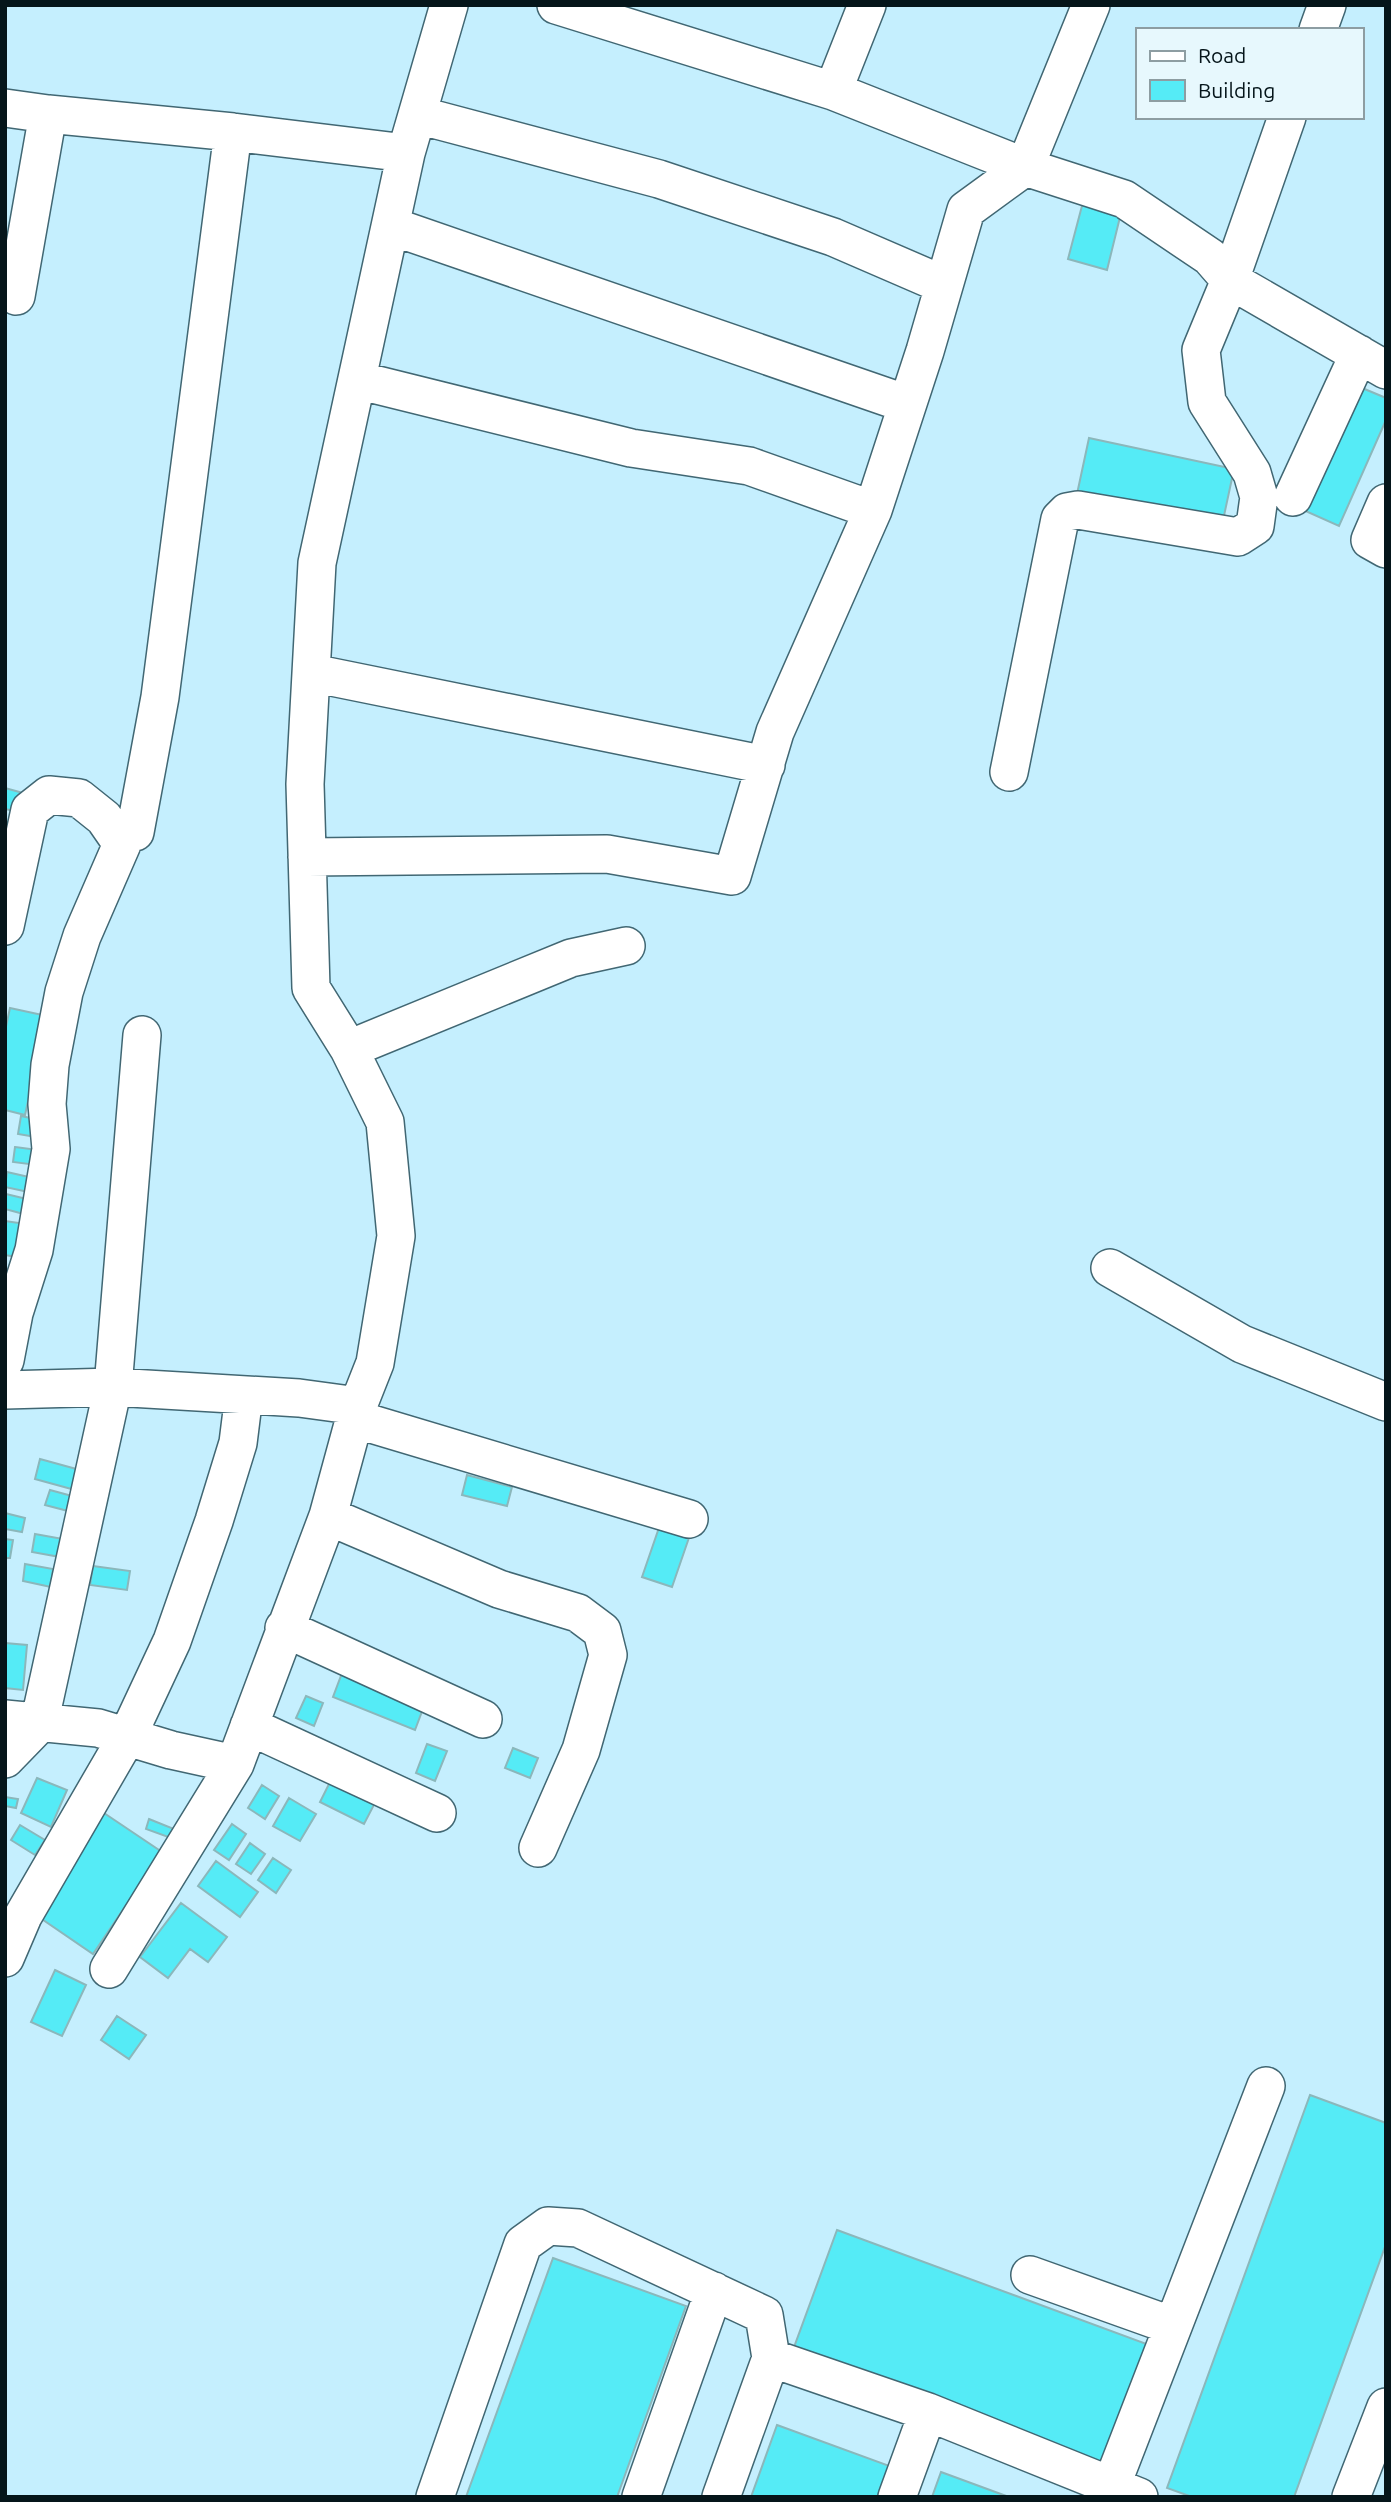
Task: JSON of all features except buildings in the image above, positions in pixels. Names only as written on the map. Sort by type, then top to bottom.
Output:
[{"type":"street","points":[[109,1969],[235,1764],[328,1516],[357,1413],[375,1363],[396,1236],[385,1122],[349,1049],[311,988],[305,783],[317,563],[406,153],[449,5]]},
{"type":"street","points":[[556,5],[649,19],[1026,167],[1124,200],[1210,257],[1230,280],[1372,362],[1293,497]]},
{"type":"street","points":[[833,91],[867,5]]},
{"type":"street","points":[[307,857],[607,855],[732,876],[775,732],[873,510],[966,210],[1026,167],[1091,5]]},
{"type":"street","points":[[1319,28],[1327,5]]},
{"type":"street","points":[[5,108],[406,153]]},
{"type":"street","points":[[16,296],[48,114]]},
{"type":"street","points":[[418,115],[659,179],[833,237],[944,285]]},
{"type":"street","points":[[1010,772],[1060,519],[1067,512],[1079,510],[1238,537],[1255,526],[1259,497],[1252,473],[1207,402],[1201,350],[1230,280],[1286,119]]},
{"type":"street","points":[[135,832],[160,697],[233,132]]},
{"type":"street","points":[[391,226],[907,404]]},
{"type":"street","points":[[357,380],[631,448],[749,466],[873,510]]},
{"type":"street","points":[[1386,503],[1370,540],[1386,549]]},
{"type":"street","points":[[312,673],[766,765]]},
{"type":"street","points":[[5,926],[30,810],[48,795],[79,797],[104,818],[122,844],[82,936],[64,992],[50,1065],[47,1104],[51,1149],[34,1250],[14,1313],[5,1360]]},
{"type":"street","points":[[349,1049],[572,958],[626,946]]},
{"type":"street","points":[[5,1759],[22,1721],[113,1387],[142,1035]]},
{"type":"street","points":[[1110,1268],[1242,1345],[1386,1402]]},
{"type":"street","points":[[5,1390],[113,1387],[299,1398],[357,1413],[689,1519]]},
{"type":"street","points":[[5,1958],[23,1916],[128,1735],[172,1641],[238,1443],[244,1395]]},
{"type":"street","points":[[328,1516],[499,1589],[578,1613],[601,1631],[608,1655],[581,1750],[538,1848]]},
{"type":"street","points":[[285,1628],[484,1720]]},
{"type":"street","points":[[22,1721],[98,1728],[171,1750],[235,1764]]},
{"type":"street","points":[[249,1726],[437,1813]]},
{"type":"street","points":[[772,2358],[928,2412],[1119,2493],[1173,2326],[1266,2086]]},
{"type":"street","points":[[435,2497],[523,2244],[548,2226],[578,2228],[764,2315],[772,2358],[721,2497]]},
{"type":"street","points":[[1030,2275],[1173,2326]]},
{"type":"street","points":[[641,2497],[714,2291]]},
{"type":"street","points":[[1351,2497],[1386,2407]]},
{"type":"street","points":[[897,2497],[928,2412]]}]
